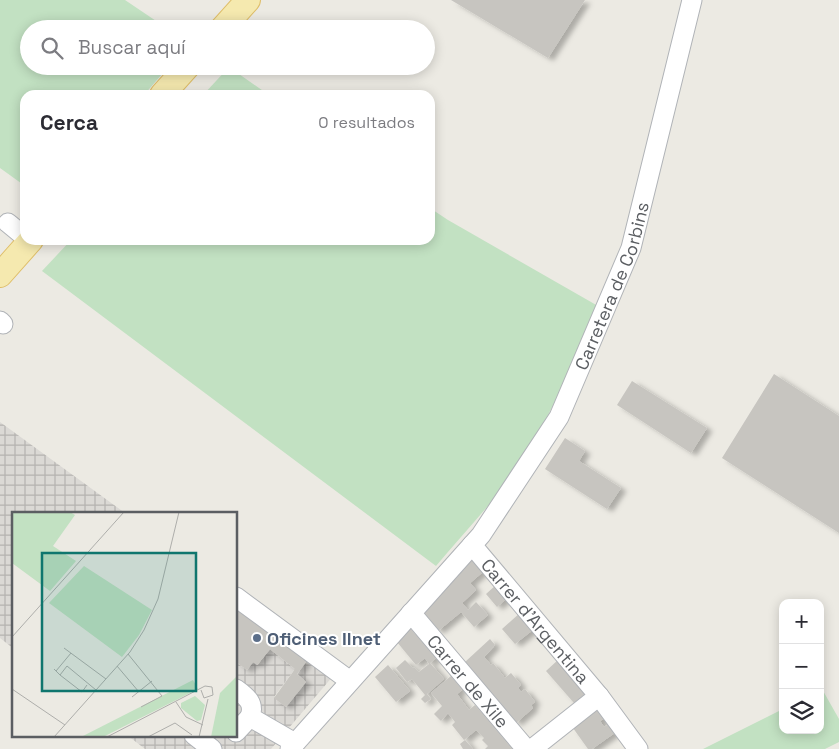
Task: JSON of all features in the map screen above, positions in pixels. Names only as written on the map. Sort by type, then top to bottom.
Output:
[{"type":"main road","points":[[230,20],[248,0]]},
{"type":"main road","points":[[166,90],[180,75]]},
{"type":"main road","points":[[0,275],[25,245]]},
{"type":"street","name":"Carretera de Corbins","points":[[292,746],[472,545],[559,418],[631,248],[692,0]]},
{"type":"street","points":[[8,223],[20,233]]},
{"type":"street","name":"Carrer d'Argentina","points":[[472,545],[599,696],[638,749]]},
{"type":"street","points":[[238,598],[350,681]]},
{"type":"street","name":"Carrer de Xile","points":[[410,613],[526,749]]},
{"type":"street","points":[[238,691],[251,703],[252,710],[250,717],[238,730]]},
{"type":"street","points":[[532,749],[599,696]]},
{"type":"street","points":[[250,717],[292,746]]},
{"type":"street","points":[[195,736],[212,749]]},
{"type":"street","points":[[222,749],[233,736]]},
{"type":"shaded area","points":[[0,422],[124,512],[12,512],[12,647],[0,638]]},
{"type":"shaded area","points":[[279,636],[339,669],[271,749],[145,749],[128,736],[238,736],[238,663],[247,670],[253,662],[258,665],[270,649],[295,669],[274,697],[286,707],[306,682],[297,674],[306,662],[277,639]]},
{"type":"green space","points":[[0,0],[125,0],[155,20],[20,20],[20,75],[161,75],[148,90],[20,90],[20,182],[0,168]]},
{"type":"green space","points":[[222,75],[240,75],[262,90],[208,90]]},
{"type":"green space","points":[[435,211],[598,306],[550,412],[527,453],[496,496],[436,566],[42,271],[66,245],[435,245]]},
{"type":"green space","points":[[824,693],[839,719],[839,742],[825,749],[703,749],[779,711],[779,734],[824,734]]},
{"type":"building","points":[[451,0],[585,0],[548,58]]},
{"type":"building","points":[[774,374],[839,416],[839,533],[722,458]]},
{"type":"building","points":[[632,381],[707,428],[691,453],[617,405]]},
{"type":"building","points":[[565,438],[585,451],[579,461],[621,488],[607,509],[545,469]]},
{"type":"building","points":[[472,557],[484,571],[470,583],[476,590],[462,603],[468,610],[476,602],[488,615],[474,627],[461,612],[438,631],[422,613]]},
{"type":"building","points":[[496,585],[507,598],[497,607],[486,594]]},
{"type":"building","name":"Oficines Ilnet","points":[[238,604],[280,636],[277,639],[306,662],[297,674],[306,682],[286,707],[274,698],[295,669],[270,649],[257,665],[253,662],[247,670],[238,663]]},
{"type":"building","points":[[520,613],[534,629],[515,644],[502,629]]},
{"type":"building","points":[[410,628],[436,658],[430,663],[444,679],[427,694],[431,699],[425,703],[421,699],[425,695],[412,679],[407,682],[396,668],[405,660],[419,672],[429,664],[425,658],[416,665],[397,642]]},
{"type":"building","points":[[490,639],[495,645],[484,657],[491,665],[493,663],[505,678],[511,673],[521,685],[518,688],[521,692],[525,689],[535,702],[531,705],[533,708],[516,723],[465,662]]},
{"type":"building","points":[[559,659],[587,692],[574,703],[546,671]]},
{"type":"building","points":[[388,665],[410,691],[396,702],[375,677]]},
{"type":"building","points":[[451,676],[462,690],[457,694],[469,710],[475,705],[512,749],[485,749],[488,746],[482,740],[484,738],[476,730],[464,740],[452,725],[455,722],[448,713],[441,721],[434,714],[442,706],[431,693]]},
{"type":"building","points":[[598,709],[605,718],[600,721],[604,727],[609,724],[616,732],[592,749],[588,749],[573,728]]},
{"type":"building","points":[[465,740],[473,749],[463,749],[460,744]]},
{"type":"place","name":"Oficines Ilnet","points":[[257,638]]}]
